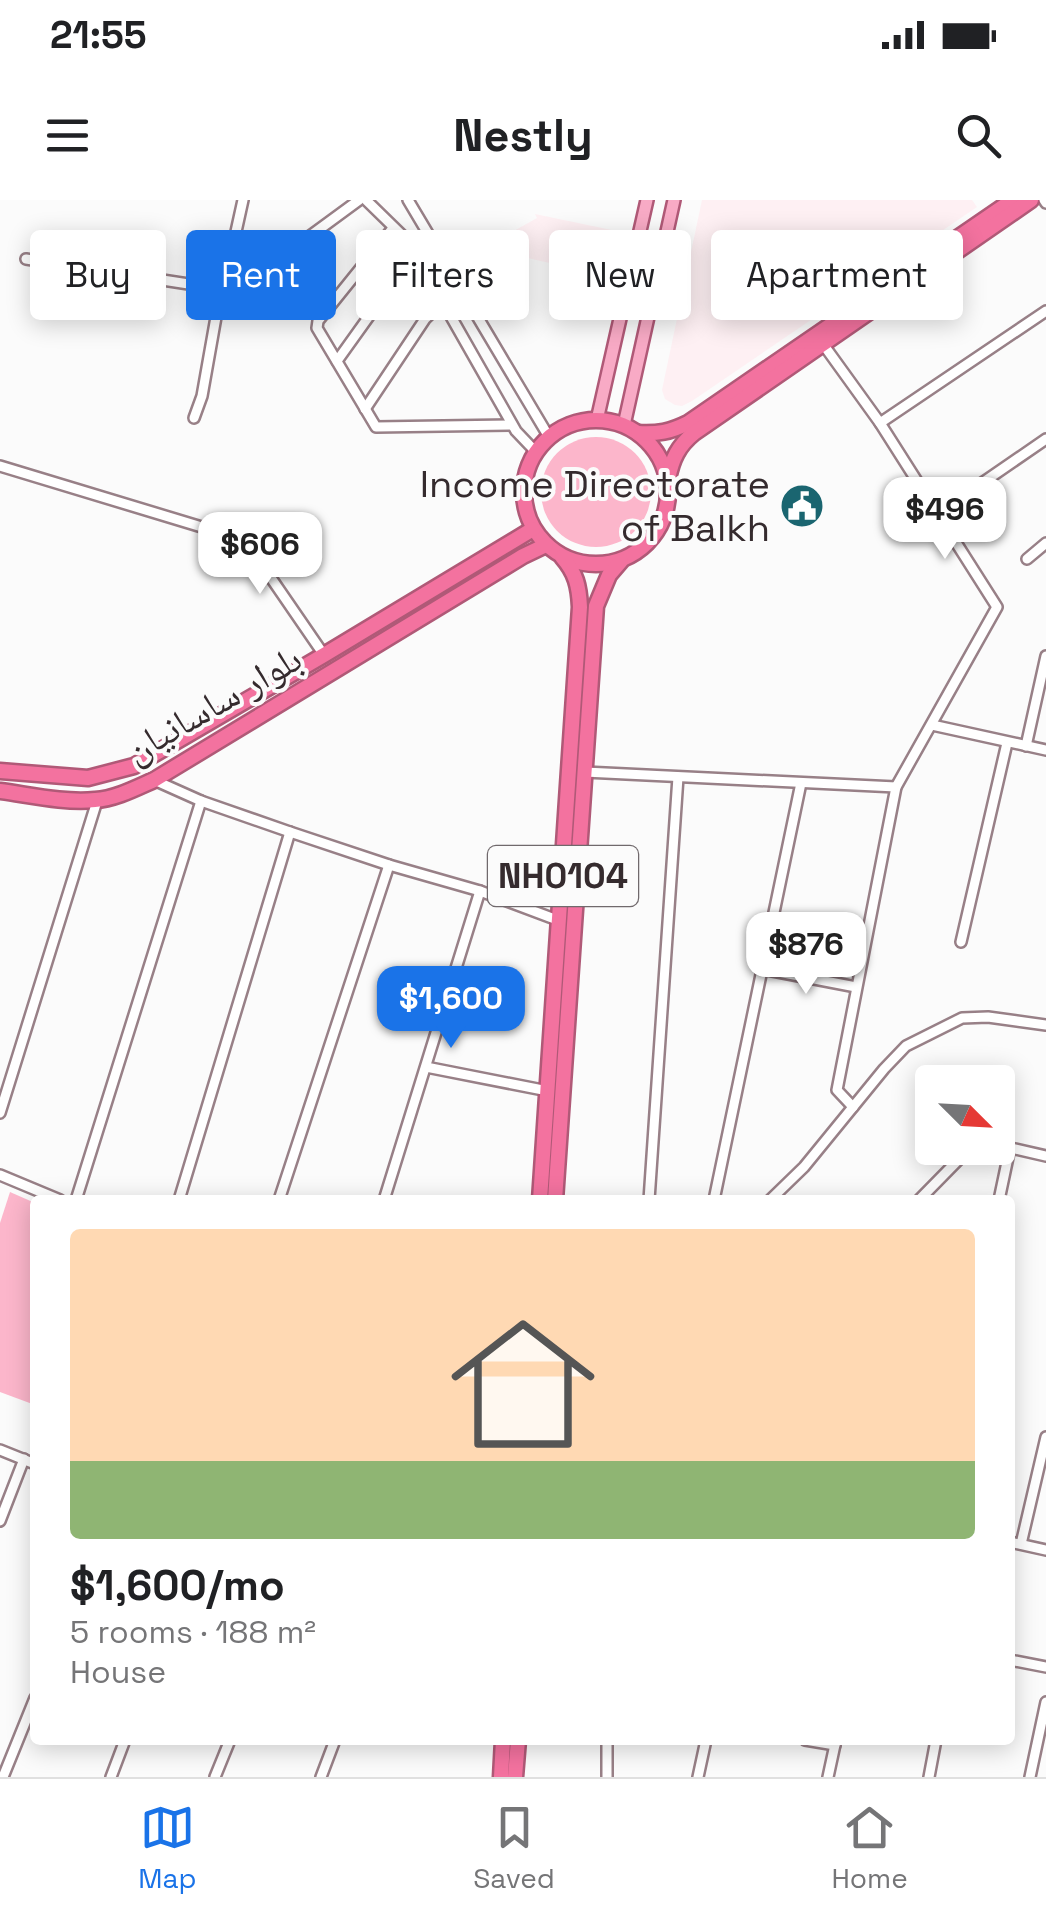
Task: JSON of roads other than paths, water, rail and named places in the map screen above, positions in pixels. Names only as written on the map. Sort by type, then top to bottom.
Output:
[{"type":"highway","name":"NH0104","points":[[555,1195],[596,606],[609,575],[654,537],[664,519],[672,460],[682,443],[749,388],[1013,200]]},
{"type":"highway","name":"NH0104","points":[[597,420],[657,434],[671,432],[823,344],[1031,200]]},
{"type":"highway","points":[[597,420],[572,424],[550,437],[536,452],[524,482],[524,498],[533,529],[562,556],[581,564],[621,561]]},
{"type":"highway","points":[[631,429],[652,446],[668,479]]},
{"type":"highway","name":"بلوار ساسانیان","points":[[0,771],[88,778],[134,766],[533,529]]},
{"type":"highway","name":"بلوار ساسانیان","points":[[0,791],[97,800],[133,790],[546,545]]},
{"type":"highway","name":"NH0104","points":[[540,1195],[580,607],[579,586],[562,556]]},
{"type":"highway","points":[[501,1777],[504,1745]]},
{"type":"highway","points":[[516,1777],[518,1745]]},
{"type":"main road","points":[[597,420],[647,200]]},
{"type":"main road","points":[[631,429],[674,200]]},
{"type":"street","points":[[236,230],[243,200]]},
{"type":"street","points":[[320,230],[363,200],[395,230]]},
{"type":"street","points":[[408,200],[550,437]]},
{"type":"street","points":[[393,228],[318,321],[317,328],[376,427],[512,425]]},
{"type":"street","points":[[26,259],[186,284]]},
{"type":"street","points":[[880,423],[1046,310]]},
{"type":"street","points":[[194,418],[202,396],[215,320]]},
{"type":"street","points":[[337,361],[366,320]]},
{"type":"street","points":[[366,410],[424,320]]},
{"type":"street","points":[[452,320],[512,425],[536,452]]},
{"type":"street","points":[[823,344],[880,423],[998,607],[896,787],[837,1090],[853,1108]]},
{"type":"street","points":[[937,514],[1046,439]]},
{"type":"street","points":[[0,466],[206,528],[256,556],[324,655]]},
{"type":"street","points":[[1026,559],[1046,543]]},
{"type":"street","points":[[1026,746],[1046,656]]},
{"type":"street","points":[[932,725],[1046,750]]},
{"type":"street","points":[[961,942],[1007,743]]},
{"type":"street","points":[[586,772],[896,787]]},
{"type":"street","points":[[649,1195],[678,777]]},
{"type":"street","points":[[154,780],[290,832],[389,866],[480,891],[560,921]]},
{"type":"street","points":[[715,1195],[801,782]]},
{"type":"street","points":[[0,1113],[97,800]]},
{"type":"street","points":[[78,1195],[202,801]]},
{"type":"street","points":[[181,1195],[290,832]]},
{"type":"street","points":[[281,1195],[389,866]]},
{"type":"street","points":[[386,1195],[480,891]]},
{"type":"street","points":[[762,969],[856,987]]},
{"type":"street","points":[[775,1195],[906,1046],[962,1018],[988,1016],[1046,1025]]},
{"type":"street","points":[[426,1066],[548,1091]]},
{"type":"street","points":[[1015,1149],[1046,1156]]},
{"type":"street","points":[[924,1195],[953,1165]]},
{"type":"street","points":[[1000,1195],[1006,1165]]},
{"type":"street","points":[[0,1176],[48,1195]]},
{"type":"street","points":[[1046,1437],[1016,1543],[1046,1550]]},
{"type":"street","points":[[0,1450],[30,1462]]},
{"type":"street","points":[[0,1521],[24,1459]]},
{"type":"street","points":[[1015,1661],[1046,1667]]},
{"type":"street","points":[[1030,1777],[1046,1702]]},
{"type":"street","points":[[3,1777],[30,1710]]},
{"type":"street","points":[[111,1777],[124,1745]]},
{"type":"street","points":[[215,1777],[228,1745]]},
{"type":"street","points":[[322,1777],[334,1745]]},
{"type":"street","points":[[607,1745],[607,1777]]},
{"type":"street","points":[[698,1777],[705,1745]]},
{"type":"street","points":[[828,1777],[835,1745]]},
{"type":"street","points":[[929,1777],[935,1745]]},
{"type":"place","name":"Income Directorate of Balkh","points":[[802,506]]}]
